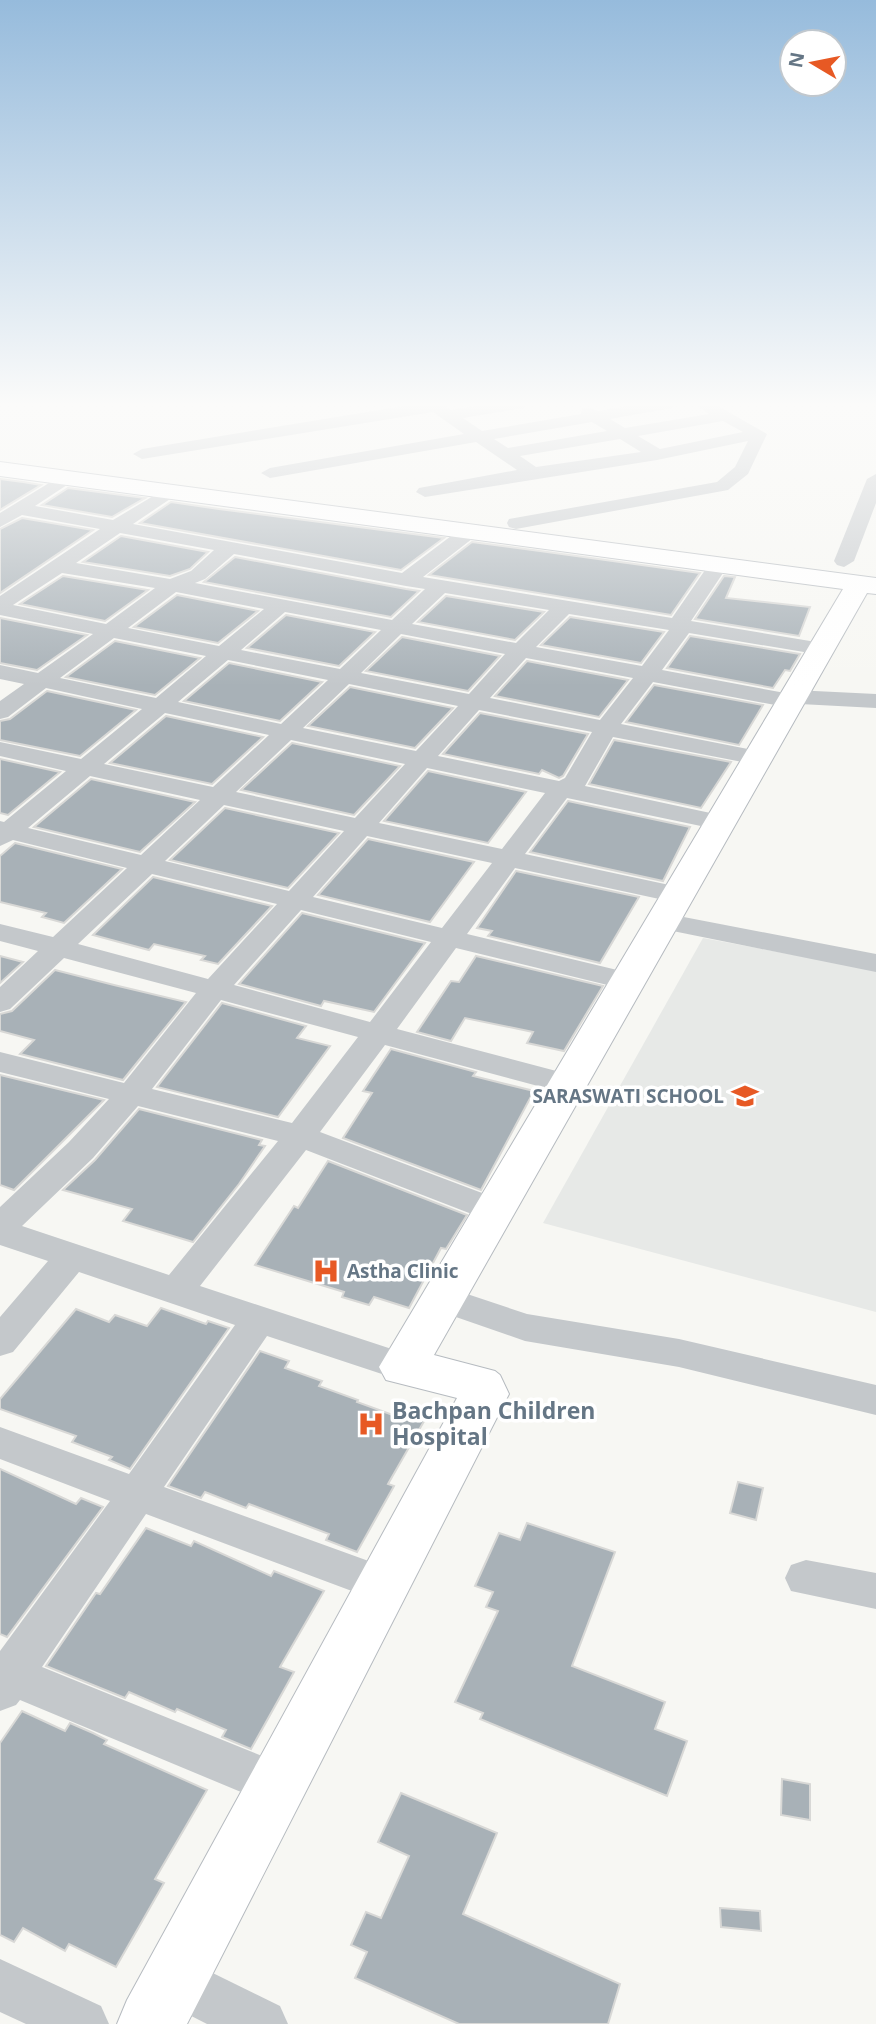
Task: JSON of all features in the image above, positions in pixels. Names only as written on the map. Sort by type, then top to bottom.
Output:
[{"type":"street","points":[[0,522],[37,497]]},
{"type":"street","points":[[0,607],[160,497]]},
{"type":"street","points":[[218,497],[719,564],[860,577]]},
{"type":"street","points":[[608,497],[618,503]]},
{"type":"street","points":[[516,523],[652,497]]},
{"type":"street","points":[[403,1367],[822,649],[860,577],[873,497]]},
{"type":"street","points":[[20,509],[563,608],[822,649]]},
{"type":"street","points":[[406,580],[470,531]]},
{"type":"street","points":[[0,712],[172,585],[198,575],[229,548]]},
{"type":"street","points":[[176,1291],[300,1136],[561,789],[575,783],[606,728],[647,674],[719,564]]},
{"type":"street","points":[[58,566],[792,699],[876,701]]},
{"type":"street","points":[[0,584],[23,589]]},
{"type":"street","points":[[0,1003],[440,586]]},
{"type":"street","points":[[0,607],[758,758]]},
{"type":"street","points":[[3,833],[279,607]]},
{"type":"street","points":[[262,2024],[162,2002],[484,1395],[484,1388],[478,1384],[403,1367],[72,1256],[0,1229],[81,1150],[130,1096],[214,989],[520,651],[563,608]]},
{"type":"street","points":[[0,672],[720,822]]},
{"type":"street","points":[[0,749],[508,859],[670,908],[876,963]]},
{"type":"street","points":[[3,833],[146,864],[628,981]]},
{"type":"street","points":[[0,933],[568,1084]]},
{"type":"street","points":[[0,1062],[300,1136],[494,1210]]},
{"type":"street","points":[[0,1342],[72,1256]]},
{"type":"street","points":[[443,1299],[525,1327],[679,1353],[876,1400]]},
{"type":"street","points":[[259,1319],[4,1679],[277,1785]]},
{"type":"street","points":[[0,1443],[384,1585]]},
{"type":"street","points":[[806,1578],[876,1591]]},
{"type":"street","points":[[0,1985],[83,2024]]},
{"type":"shaded area","name":"SARASWATI SCHOOL","points":[[703,938],[876,970],[876,1312],[543,1223]]},
{"type":"building","points":[[0,497],[21,497],[0,510]]},
{"type":"building","points":[[54,497],[145,498],[112,517],[42,505]]},
{"type":"building","points":[[171,502],[444,538],[401,570],[140,523]]},
{"type":"building","points":[[22,518],[93,530],[0,593],[0,529]]},
{"type":"building","points":[[121,536],[208,552],[190,569],[170,576],[83,562]]},
{"type":"building","points":[[472,542],[700,573],[671,615],[429,575]]},
{"type":"building","points":[[235,557],[419,591],[391,617],[204,582]]},
{"type":"building","points":[[63,576],[148,590],[105,621],[20,604]]},
{"type":"building","points":[[724,576],[735,577],[726,598],[810,607],[799,636],[695,619]]},
{"type":"building","points":[[177,595],[258,611],[218,643],[134,627]]},
{"type":"building","points":[[446,596],[544,612],[515,640],[418,622]]},
{"type":"building","points":[[286,615],[375,632],[339,666],[247,648]]},
{"type":"building","points":[[570,617],[664,632],[641,663],[541,645]]},
{"type":"building","points":[[0,618],[87,635],[37,670],[0,663]]},
{"type":"building","points":[[690,636],[800,654],[790,671],[785,670],[773,688],[667,668]]},
{"type":"building","points":[[402,637],[500,656],[468,691],[366,671]]},
{"type":"building","points":[[115,641],[200,658],[155,695],[66,677]]},
{"type":"building","points":[[527,661],[628,680],[599,717],[495,696]]},
{"type":"building","points":[[229,663],[322,682],[280,721],[184,701]]},
{"type":"building","points":[[654,685],[763,705],[739,745],[626,722]]},
{"type":"building","points":[[350,687],[453,708],[415,748],[308,726]]},
{"type":"building","points":[[47,691],[136,710],[80,756],[0,740],[0,721],[10,719]]},
{"type":"building","points":[[480,713],[588,734],[563,776],[559,778],[542,770],[539,774],[443,754]]},
{"type":"building","points":[[166,716],[263,737],[212,784],[110,763]]},
{"type":"building","points":[[614,740],[731,762],[701,808],[589,784]]},
{"type":"building","points":[[292,743],[400,766],[354,815],[241,790]]},
{"type":"building","points":[[0,759],[60,772],[8,815],[0,813]]},
{"type":"building","points":[[428,771],[526,792],[488,843],[384,821]]},
{"type":"building","points":[[91,779],[195,802],[140,852],[34,827]]},
{"type":"building","points":[[568,801],[690,827],[663,881],[530,852]]},
{"type":"building","points":[[225,808],[339,833],[288,888],[170,860]]},
{"type":"building","points":[[368,839],[474,862],[430,922],[318,895]]},
{"type":"building","points":[[15,843],[122,869],[64,923],[42,917],[46,913],[0,902],[0,856]]},
{"type":"building","points":[[516,871],[639,897],[600,963],[488,936],[492,931],[477,928]]},
{"type":"building","points":[[153,877],[272,906],[218,964],[201,960],[205,956],[154,944],[149,950],[93,935]]},
{"type":"building","points":[[302,913],[425,943],[374,1012],[324,1001],[321,1006],[239,984]]},
{"type":"building","points":[[0,956],[23,962],[0,983]]},
{"type":"building","points":[[476,956],[603,986],[564,1051],[527,1043],[533,1032],[465,1018],[451,1041],[417,1032],[451,981],[459,982]]},
{"type":"building","points":[[55,970],[186,1002],[123,1080],[20,1054],[34,1040],[0,1031],[0,1014],[12,1011]]},
{"type":"building","points":[[222,1003],[306,1026],[297,1038],[330,1046],[278,1117],[157,1087]]},
{"type":"building","points":[[391,1049],[476,1072],[473,1076],[534,1091],[481,1190],[343,1138],[372,1093],[363,1091]]},
{"type":"building","points":[[0,1075],[104,1100],[14,1190],[0,1185]]},
{"type":"building","points":[[139,1109],[262,1140],[259,1145],[265,1146],[193,1242],[123,1221],[132,1209],[63,1190],[95,1160]]},
{"type":"building","points":[[328,1161],[467,1215],[446,1249],[441,1248],[409,1308],[374,1297],[369,1305],[342,1297],[344,1292],[255,1265],[294,1206],[298,1208]]},
{"type":"building","points":[[161,1308],[206,1324],[208,1321],[229,1328],[130,1469],[109,1460],[112,1457],[72,1442],[76,1436],[0,1409],[0,1399],[76,1309],[109,1322],[115,1315],[147,1326]]},
{"type":"building","points":[[260,1351],[289,1361],[285,1368],[322,1381],[319,1386],[358,1400],[357,1402],[401,1418],[407,1409],[427,1416],[388,1484],[394,1486],[357,1552],[326,1540],[329,1534],[249,1504],[246,1508],[205,1492],[201,1498],[168,1486]]},
{"type":"building","points":[[0,1469],[76,1504],[81,1498],[103,1507],[7,1637],[0,1634]]},
{"type":"building","points":[[738,1482],[763,1488],[756,1520],[730,1513]]},
{"type":"building","points":[[527,1523],[615,1552],[572,1666],[665,1702],[655,1729],[687,1741],[667,1796],[480,1719],[483,1713],[455,1702],[498,1611],[486,1607],[493,1592],[475,1586],[499,1533],[520,1540]]},
{"type":"building","points":[[146,1528],[191,1546],[194,1541],[271,1576],[274,1571],[324,1591],[280,1667],[294,1672],[251,1749],[222,1737],[226,1730],[177,1709],[175,1712],[129,1692],[125,1698],[46,1666],[96,1593],[100,1594]]},
{"type":"building","points":[[22,1711],[65,1731],[70,1723],[107,1740],[104,1744],[207,1790],[155,1879],[164,1883],[116,1967],[69,1944],[65,1951],[23,1928],[14,1942],[0,1935],[0,1743]]},
{"type":"building","points":[[782,1779],[810,1784],[810,1820],[781,1815]]},
{"type":"building","points":[[401,1793],[497,1833],[463,1914],[620,1984],[608,2024],[459,2024],[355,1978],[367,1952],[351,1945],[366,1912],[381,1918],[409,1856],[378,1842]]},
{"type":"building","points":[[720,1908],[760,1911],[761,1931],[721,1927]]},
{"type":"place","name":"SARASWATI SCHOOL","points":[[745,1096]]},
{"type":"place","name":"Astha Clinic","points":[[326,1271]]},
{"type":"place","name":"Bachpan Children Hospital","points":[[371,1424]]}]
